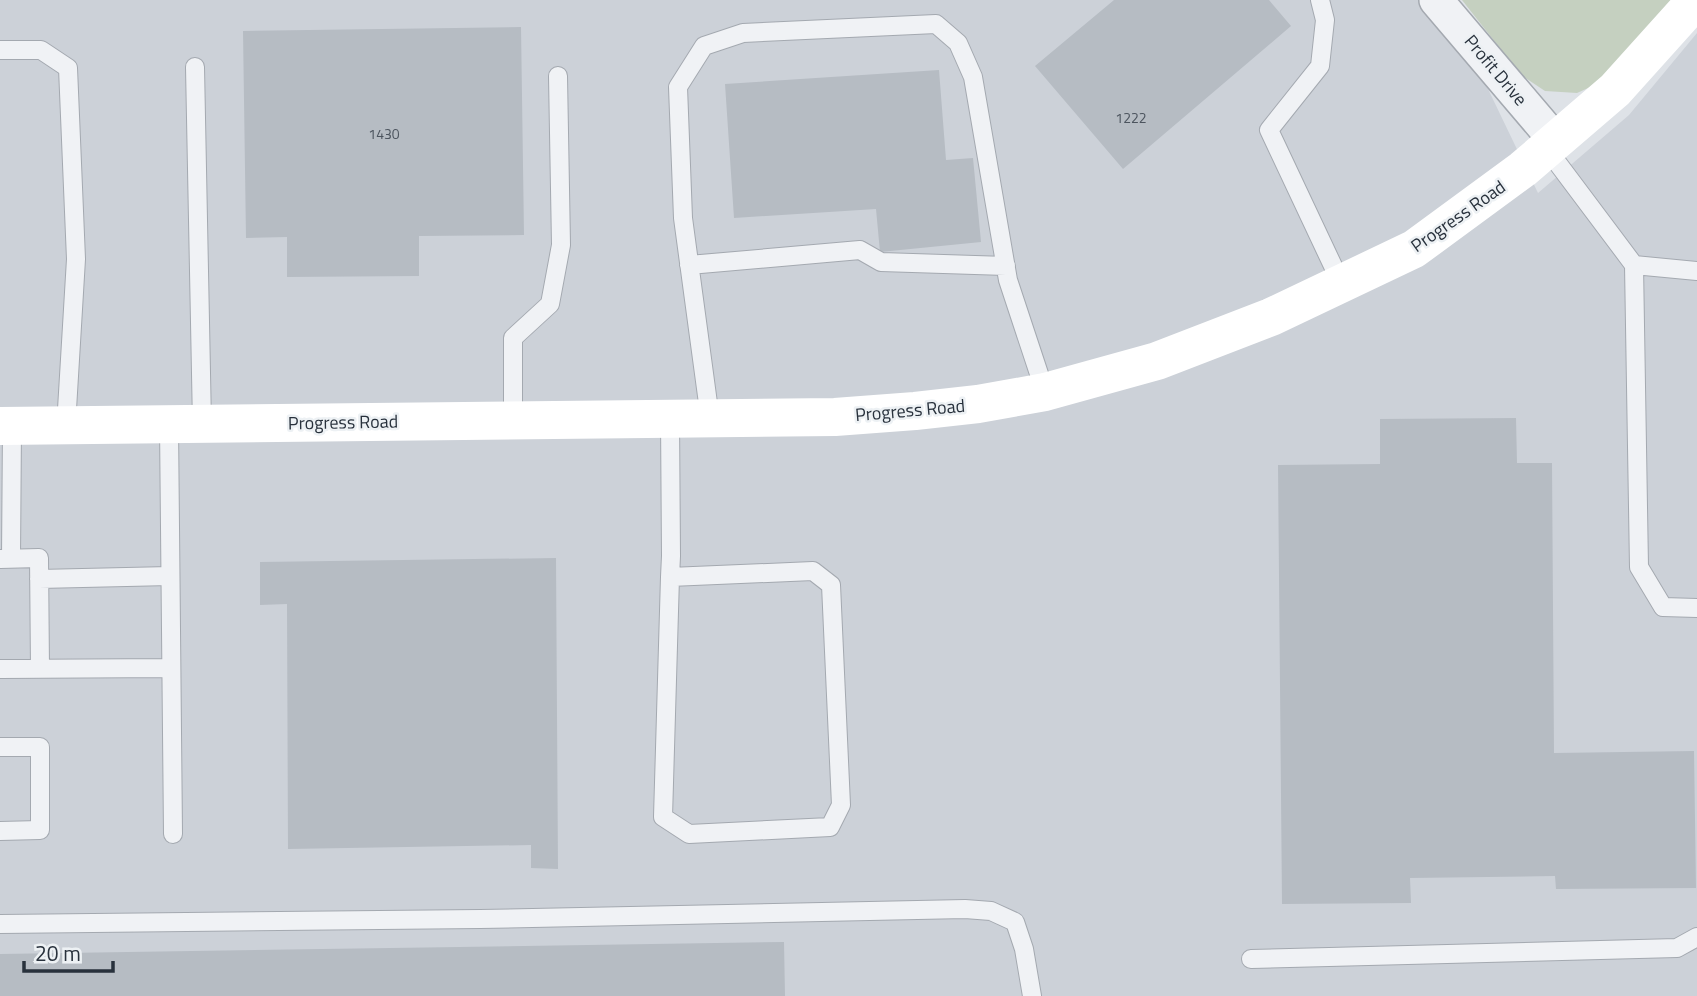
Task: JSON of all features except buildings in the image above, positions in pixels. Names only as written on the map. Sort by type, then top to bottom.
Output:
[{"type":"main road","name":"Progress Road","points":[[6,426],[835,417],[978,404],[1045,392],[1157,361],[1271,317],[1414,249],[1523,169],[1615,90],[1696,0]]},
{"type":"street","name":"Profit Drive","points":[[1436,0],[1551,145]]},
{"type":"lane","points":[[1320,0],[1325,19],[1320,66],[1269,130],[1342,284]]},
{"type":"lane","points":[[710,418],[683,218],[678,87],[704,46],[743,33],[936,24],[958,43],[973,77],[1008,280],[1045,392]]},
{"type":"lane","points":[[0,50],[41,50],[68,68],[76,259],[66,426]]},
{"type":"lane","points":[[173,834],[170,576],[186,424],[195,67]]},
{"type":"lane","points":[[513,420],[513,338],[550,304],[561,245],[558,76]]},
{"type":"lane","points":[[1551,145],[1634,265],[1639,567],[1662,607],[1697,608]]},
{"type":"lane","points":[[689,265],[860,250],[881,262],[1006,266]]},
{"type":"lane","points":[[1634,265],[1697,271]]},
{"type":"lane","points":[[670,418],[670,577],[663,817],[688,834],[830,827],[841,805],[831,585],[813,571],[670,577]]},
{"type":"lane","points":[[6,426],[5,559],[38,558],[40,669]]},
{"type":"lane","points":[[39,579],[170,576]]},
{"type":"lane","points":[[0,669],[171,668]]},
{"type":"lane","points":[[0,747],[40,747],[40,830],[0,831]]},
{"type":"lane","points":[[0,924],[480,919],[965,909],[991,911],[1015,922],[1024,949],[1032,996]]},
{"type":"lane","points":[[1251,959],[1677,948],[1697,937]]},
{"type":"shaded area","points":[[0,0],[1431,0],[1463,37],[1538,193],[1629,115],[1697,33],[1697,996],[0,996]]},
{"type":"green space","points":[[1462,0],[1674,0],[1597,84],[1577,93],[1545,91],[1521,75]]}]
